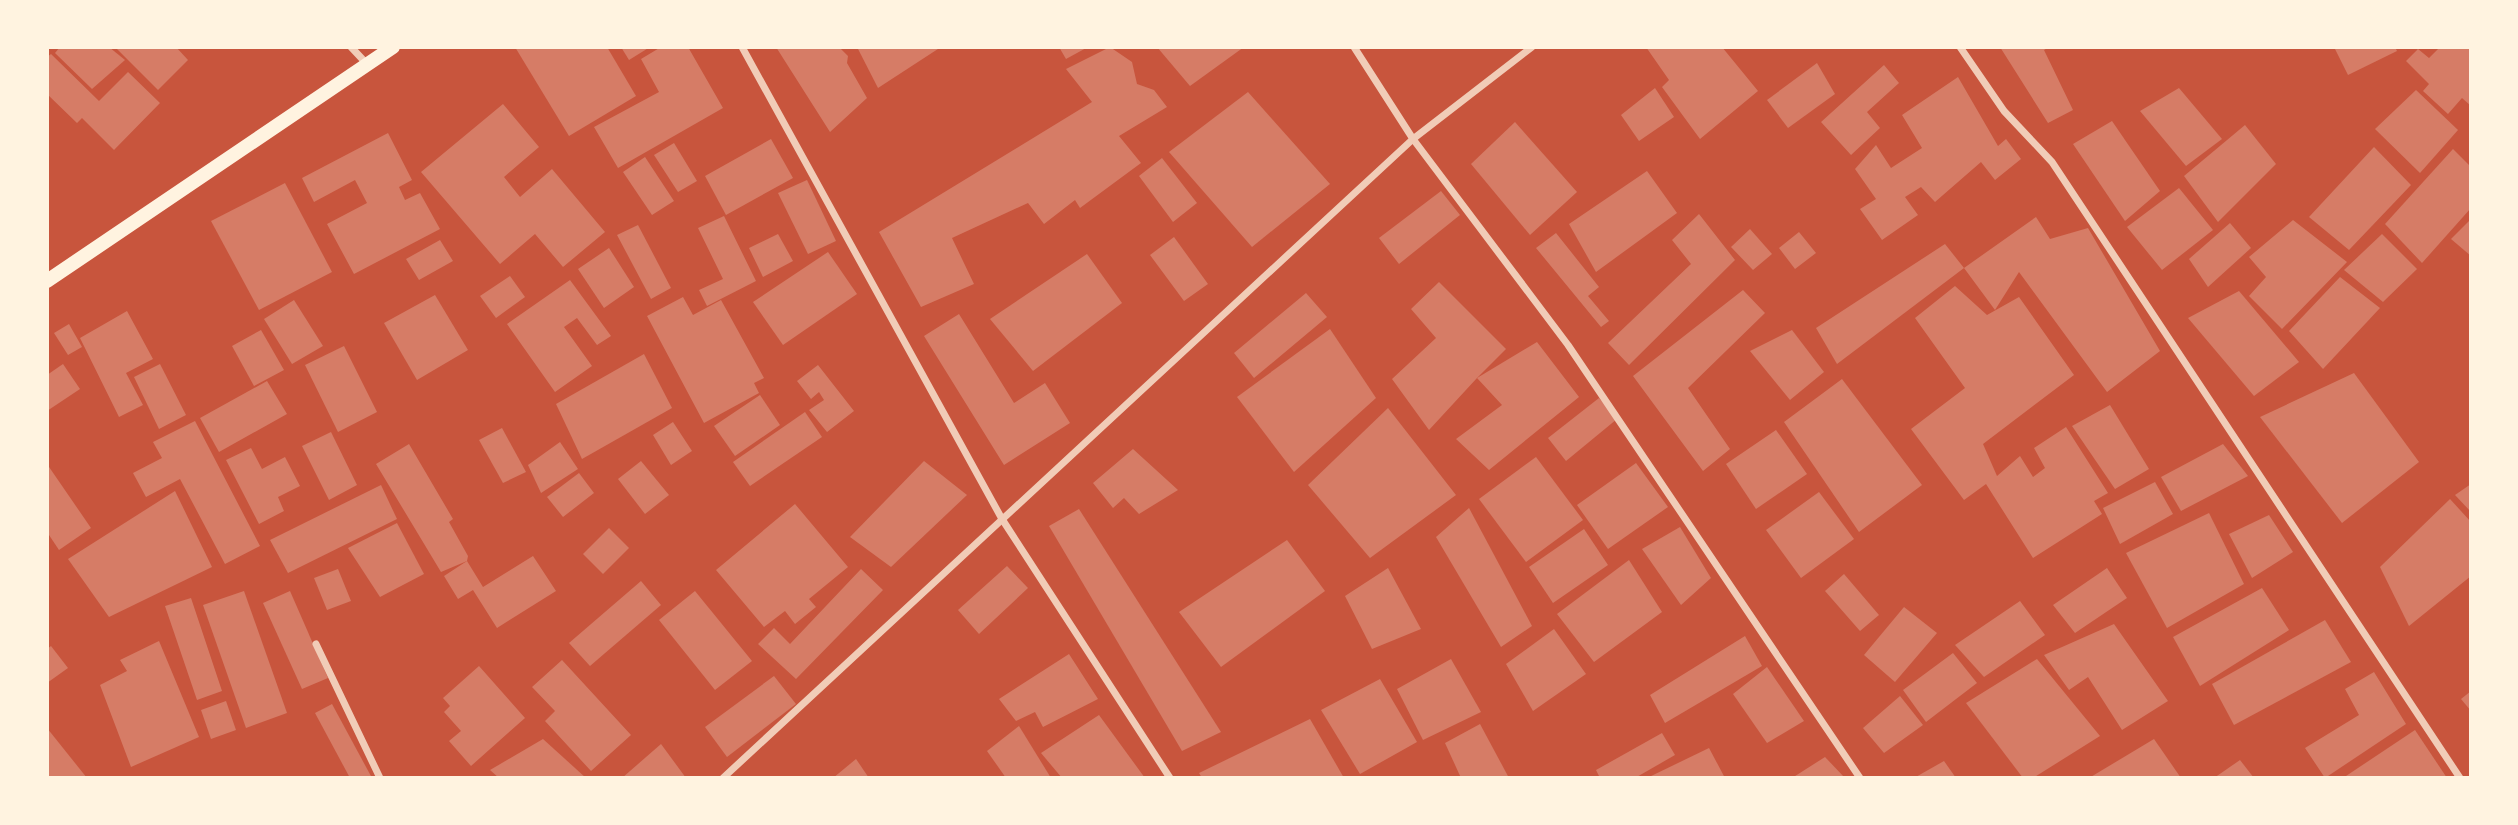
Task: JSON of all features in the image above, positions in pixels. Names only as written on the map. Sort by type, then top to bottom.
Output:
[{"type":"main road","points":[[47,281],[393,47]]},
{"type":"street","points":[[351,47],[366,63]]},
{"type":"street","points":[[742,47],[1002,519],[1170,778]]},
{"type":"street","points":[[1354,47],[1413,139],[1568,345],[1756,620],[1860,778]]},
{"type":"street","points":[[723,778],[1413,139],[1532,47]]},
{"type":"street","points":[[1960,47],[2004,111],[2052,162],[2460,778]]},
{"type":"street","points":[[316,644],[380,778]]},
{"type":"building","points":[[60,47],[109,47],[125,60],[92,89],[55,53]]},
{"type":"building","points":[[115,47],[176,47],[188,60],[158,90]]},
{"type":"building","points":[[515,47],[607,47],[636,96],[569,136]]},
{"type":"building","points":[[621,47],[650,47],[629,60]]},
{"type":"building","points":[[661,47],[688,47],[723,108],[618,168],[594,127],[659,92],[641,59]]},
{"type":"building","points":[[776,47],[839,47],[848,56],[847,63],[867,98],[830,132]]},
{"type":"building","points":[[857,47],[941,47],[878,88]]},
{"type":"building","points":[[1059,47],[1088,47],[1066,59]]},
{"type":"building","points":[[1110,47],[1132,62],[1137,84],[1154,90],[1167,107],[1119,136],[1141,163],[1080,208],[1075,200],[1044,224],[1028,203],[952,238],[974,284],[921,307],[879,232],[1092,102],[1066,69]]},
{"type":"building","points":[[1157,47],[1244,47],[1190,86]]},
{"type":"building","points":[[1646,47],[1722,47],[1758,91],[1700,139],[1662,87],[1669,80]]},
{"type":"building","points":[[2000,47],[2049,47],[2044,50],[2073,110],[2048,123]]},
{"type":"building","points":[[2334,47],[2395,47],[2397,51],[2348,75]]},
{"type":"building","points":[[2440,47],[2471,47],[2471,106],[2462,98],[2448,114],[2423,91],[2429,84],[2406,61],[2418,49],[2429,58]]},
{"type":"building","points":[[51,54],[99,101],[128,72],[160,103],[114,150],[82,118],[77,123],[47,94],[47,57]]},
{"type":"building","points":[[1817,63],[1835,94],[1788,128],[1767,100]]},
{"type":"building","points":[[1884,65],[1899,83],[1867,112],[1880,128],[1851,155],[1821,122]]},
{"type":"building","points":[[1958,77],[1998,146],[2006,139],[2021,159],[1995,180],[1981,162],[1935,202],[1921,187],[1905,197],[1918,215],[1882,240],[1860,209],[1876,199],[1855,169],[1876,145],[1891,168],[1922,148],[1902,115]]},
{"type":"building","points":[[1655,88],[1674,117],[1639,141],[1621,115]]},
{"type":"building","points":[[2179,88],[2222,139],[2186,166],[2140,111]]},
{"type":"building","points":[[2416,90],[2458,130],[2420,173],[2375,129]]},
{"type":"building","points":[[1248,92],[1330,184],[1252,247],[1169,152]]},
{"type":"building","points":[[503,104],[539,147],[504,177],[520,197],[552,169],[605,232],[563,267],[535,234],[500,264],[421,172]]},
{"type":"building","points":[[2112,121],[2160,191],[2125,221],[2073,144]]},
{"type":"building","points":[[1515,122],[1577,192],[1530,235],[1471,164]]},
{"type":"building","points":[[2245,125],[2276,164],[2218,222],[2184,176]]},
{"type":"building","points":[[388,133],[412,180],[399,187],[405,200],[420,193],[440,229],[354,274],[327,224],[367,203],[355,180],[314,202],[302,178]]},
{"type":"building","points":[[771,139],[793,178],[726,215],[705,176]]},
{"type":"building","points":[[674,143],[697,181],[678,192],[654,155]]},
{"type":"building","points":[[2374,147],[2411,185],[2349,250],[2309,217]]},
{"type":"building","points":[[2453,149],[2471,167],[2471,208],[2422,263],[2385,224]]},
{"type":"building","points":[[645,157],[674,201],[652,215],[623,172]]},
{"type":"building","points":[[1162,158],[1197,203],[1173,222],[1139,176]]},
{"type":"building","points":[[1647,171],[1677,213],[1596,272],[1569,224]]},
{"type":"building","points":[[807,180],[836,241],[808,254],[778,193]]},
{"type":"building","points":[[285,183],[332,272],[259,310],[211,221]]},
{"type":"building","points":[[2179,188],[2213,230],[2162,270],[2127,227]]},
{"type":"building","points":[[1441,191],[1460,215],[1399,264],[1379,238]]},
{"type":"building","points":[[1699,214],[1735,260],[1629,365],[1608,343],[1691,264],[1672,240]]},
{"type":"building","points":[[724,216],[756,281],[707,306],[699,290],[723,279],[698,228]]},
{"type":"building","points":[[2036,217],[2050,239],[2088,228],[2160,351],[2107,392],[2019,272],[1995,310],[1964,268]]},
{"type":"building","points":[[2471,219],[2471,256],[2451,239]]},
{"type":"building","points":[[2293,220],[2347,262],[2282,329],[2249,296],[2266,277],[2249,257]]},
{"type":"building","points":[[2230,223],[2251,248],[2208,287],[2189,259]]},
{"type":"building","points":[[638,225],[671,288],[651,299],[617,235]]},
{"type":"building","points":[[1750,229],[1772,254],[1753,270],[1731,247]]},
{"type":"building","points":[[1799,232],[1816,253],[1795,269],[1779,248]]},
{"type":"building","points":[[1556,233],[1599,287],[1588,296],[1609,321],[1601,327],[1536,248]]},
{"type":"building","points":[[778,234],[793,261],[763,277],[749,248]]},
{"type":"building","points":[[2382,234],[2417,269],[2383,302],[2344,270]]},
{"type":"building","points":[[1174,237],[1208,284],[1184,301],[1150,255]]},
{"type":"building","points":[[440,240],[453,261],[419,280],[406,259]]},
{"type":"building","points":[[1945,244],[1964,268],[1837,364],[1816,328]]},
{"type":"building","points":[[609,248],[634,287],[604,308],[578,269]]},
{"type":"building","points":[[828,252],[857,294],[783,345],[753,302]]},
{"type":"building","points":[[1087,254],[1122,303],[1033,371],[990,319]]},
{"type":"building","points":[[510,276],[525,297],[496,318],[480,296]]},
{"type":"building","points":[[2340,277],[2380,308],[2323,369],[2289,331]]},
{"type":"building","points":[[570,280],[611,336],[597,345],[577,318],[564,327],[592,366],[555,392],[507,324]]},
{"type":"building","points":[[1439,282],[1506,349],[1429,430],[1392,379],[1436,338],[1411,309]]},
{"type":"building","points":[[1955,286],[1987,315],[2019,297],[2074,375],[1983,444],[1997,476],[2020,456],[2033,477],[2045,468],[2034,448],[2066,427],[2108,493],[2094,501],[2102,514],[2033,558],[1986,484],[1964,500],[1911,429],[1965,388],[1915,318]]},
{"type":"building","points":[[1743,290],[1765,313],[1688,388],[1730,449],[1703,471],[1633,376]]},
{"type":"building","points":[[2239,291],[2299,362],[2254,396],[2188,318]]},
{"type":"building","points":[[1306,293],[1327,317],[1254,378],[1234,353]]},
{"type":"building","points":[[435,295],[468,350],[417,380],[384,323]]},
{"type":"building","points":[[683,297],[693,315],[721,300],[764,378],[754,383],[759,393],[704,423],[647,316]]},
{"type":"building","points":[[294,300],[323,346],[292,364],[264,319]]},
{"type":"building","points":[[127,311],[153,359],[126,373],[143,405],[119,417],[80,338]]},
{"type":"building","points":[[959,314],[1014,403],[1045,383],[1070,423],[1004,465],[924,336]]},
{"type":"building","points":[[69,324],[82,347],[68,355],[54,333]]},
{"type":"building","points":[[1330,329],[1376,398],[1294,472],[1237,397]]},
{"type":"building","points":[[261,330],[284,370],[254,386],[232,346]]},
{"type":"building","points":[[1792,330],[1824,372],[1790,400],[1750,351]]},
{"type":"building","points":[[1537,342],[1579,397],[1489,470],[1456,439],[1502,405],[1477,378]]},
{"type":"building","points":[[344,346],[377,412],[338,432],[305,365]]},
{"type":"building","points":[[644,354],[672,408],[582,459],[556,404]]},
{"type":"building","points":[[63,364],[80,389],[47,411],[47,375]]},
{"type":"building","points":[[160,364],[186,415],[159,429],[134,377]]},
{"type":"building","points":[[818,365],[854,411],[827,432],[809,410],[824,400],[819,392],[811,399],[797,381]]},
{"type":"building","points":[[2354,373],[2419,462],[2342,523],[2260,417]]},
{"type":"building","points":[[1842,379],[1922,485],[1859,532],[1784,422]]},
{"type":"building","points":[[267,381],[287,414],[219,452],[200,418]]},
{"type":"building","points":[[760,395],[780,425],[735,456],[714,426]]},
{"type":"building","points":[[1599,398],[1617,419],[1566,461],[1548,438]]},
{"type":"building","points":[[2110,405],[2149,469],[2115,489],[2072,426]]},
{"type":"building","points":[[1388,408],[1456,495],[1370,558],[1308,485]]},
{"type":"building","points":[[805,412],[822,437],[750,486],[733,462]]},
{"type":"building","points":[[195,421],[260,546],[225,564],[180,479],[146,497],[133,473],[162,458],[153,442]]},
{"type":"building","points":[[673,422],[692,451],[671,465],[653,435]]},
{"type":"building","points":[[502,428],[526,472],[503,483],[479,440]]},
{"type":"building","points":[[1776,430],[1807,474],[1756,509],[1726,464]]},
{"type":"building","points":[[331,432],[357,485],[329,500],[302,446]]},
{"type":"building","points":[[560,442],[578,469],[541,493],[528,465]]},
{"type":"building","points":[[409,444],[453,519],[449,522],[468,556],[467,561],[441,572],[376,464]]},
{"type":"building","points":[[2223,444],[2248,476],[2181,511],[2161,477]]},
{"type":"building","points":[[251,448],[262,469],[285,457],[300,486],[278,497],[284,511],[259,524],[226,460]]},
{"type":"building","points":[[1133,449],[1178,490],[1139,514],[1124,498],[1113,508],[1093,483]]},
{"type":"building","points":[[1536,457],[1583,520],[1526,562],[1479,499]]},
{"type":"building","points":[[641,461],[669,495],[645,514],[618,479]]},
{"type":"building","points":[[924,461],[967,495],[891,567],[850,537]]},
{"type":"building","points":[[1636,463],[1668,507],[1608,549],[1577,505]]},
{"type":"building","points":[[47,464],[91,528],[59,550],[47,532]]},
{"type":"building","points":[[579,473],[594,493],[563,517],[547,497]]},
{"type":"building","points":[[2155,482],[2173,514],[2120,544],[2103,508]]},
{"type":"building","points":[[2471,484],[2471,512],[2455,495]]},
{"type":"building","points":[[381,485],[397,519],[288,573],[270,540]]},
{"type":"building","points":[[175,491],[212,567],[109,617],[68,559]]},
{"type":"building","points":[[1819,492],[1854,539],[1801,578],[1766,530]]},
{"type":"building","points":[[2450,499],[2471,522],[2471,576],[2409,626],[2380,567]]},
{"type":"building","points":[[795,504],[848,567],[809,599],[816,607],[795,624],[785,611],[764,627],[716,570]]},
{"type":"building","points":[[1469,508],[1532,626],[1501,647],[1436,537]]},
{"type":"building","points":[[1079,509],[1221,732],[1182,751],[1049,526]]},
{"type":"building","points":[[2209,513],[2244,584],[2167,628],[2126,553]]},
{"type":"building","points":[[2269,515],[2293,552],[2252,578],[2229,534]]},
{"type":"building","points":[[397,523],[424,574],[380,597],[348,548]]},
{"type":"building","points":[[1680,527],[1711,578],[1681,605],[1642,549]]},
{"type":"building","points":[[609,528],[629,548],[603,574],[583,554]]},
{"type":"building","points":[[1584,529],[1608,565],[1553,603],[1529,567]]},
{"type":"building","points":[[1287,540],[1325,591],[1221,667],[1179,612]]},
{"type":"building","points":[[533,556],[556,591],[497,628],[473,590],[458,599],[444,576],[467,561],[483,587]]},
{"type":"building","points":[[1629,560],[1662,612],[1594,662],[1557,614]]},
{"type":"building","points":[[1007,566],[1028,588],[979,634],[958,610]]},
{"type":"building","points":[[1388,568],[1421,629],[1372,649],[1345,596]]},
{"type":"building","points":[[2107,568],[2127,598],[2075,633],[2053,605]]},
{"type":"building","points":[[338,569],[351,601],[327,610],[314,578]]},
{"type":"building","points":[[861,569],[883,590],[796,679],[758,644],[774,628],[790,644]]},
{"type":"building","points":[[1844,574],[1879,615],[1860,631],[1825,591]]},
{"type":"building","points":[[641,581],[661,605],[590,666],[569,643]]},
{"type":"building","points":[[2262,588],[2289,630],[2200,686],[2173,637]]},
{"type":"building","points":[[244,591],[287,713],[246,728],[203,605]]},
{"type":"building","points":[[290,591],[328,678],[302,689],[263,603]]},
{"type":"building","points":[[695,591],[752,661],[715,690],[659,620]]},
{"type":"building","points":[[191,598],[222,691],[197,700],[165,606]]},
{"type":"building","points":[[2020,601],[2045,635],[1984,677],[1955,645]]},
{"type":"building","points":[[1904,607],[1937,633],[1895,682],[1864,655]]},
{"type":"building","points":[[2325,620],[2351,662],[2234,725],[2212,684]]},
{"type":"building","points":[[2114,624],[2168,701],[2122,730],[2088,677],[2069,690],[2044,655]]},
{"type":"building","points":[[1554,629],[1586,674],[1533,711],[1506,664]]},
{"type":"building","points":[[1745,636],[1762,666],[1665,723],[1650,695]]},
{"type":"building","points":[[159,641],[199,737],[131,767],[100,685],[127,671],[120,660]]},
{"type":"building","points":[[51,646],[68,668],[47,683],[47,649]]},
{"type":"building","points":[[1953,653],[1977,683],[1926,722],[1903,690]]},
{"type":"building","points":[[1069,654],[1098,699],[1043,727],[1035,712],[1016,721],[999,699]]},
{"type":"building","points":[[1451,659],[1481,712],[1423,740],[1397,689]]},
{"type":"building","points":[[2037,659],[2100,736],[2033,778],[2023,778],[1966,703]]},
{"type":"building","points":[[562,660],[631,735],[591,771],[545,721],[555,711],[532,687]]},
{"type":"building","points":[[479,666],[525,718],[471,766],[449,741],[461,731],[444,712],[450,706],[443,698]]},
{"type":"building","points":[[1767,667],[1804,721],[1767,743],[1733,694]]},
{"type":"building","points":[[2374,672],[2406,724],[2325,778],[2305,748],[2359,715],[2345,689]]},
{"type":"building","points":[[774,676],[796,704],[727,757],[705,727]]},
{"type":"building","points":[[1380,679],[1417,742],[1360,774],[1321,710]]},
{"type":"building","points":[[2471,691],[2471,711],[2461,699]]},
{"type":"building","points":[[1900,696],[1923,725],[1884,753],[1863,728]]},
{"type":"building","points":[[226,701],[236,730],[211,739],[201,710]]},
{"type":"building","points":[[332,704],[372,778],[350,778],[315,713]]},
{"type":"building","points":[[1099,715],[1145,778],[1062,778],[1041,753]]},
{"type":"building","points":[[1310,719],[1344,778],[1202,778],[1199,773]]},
{"type":"building","points":[[1480,724],[1509,778],[1461,778],[1445,743]]},
{"type":"building","points":[[1019,726],[1051,778],[1006,778],[987,751]]},
{"type":"building","points":[[47,728],[87,778],[47,778]]},
{"type":"building","points":[[2415,730],[2447,778],[2343,778]]},
{"type":"building","points":[[1662,733],[1675,755],[1635,778],[1600,778],[1596,770]]},
{"type":"building","points":[[543,739],[586,778],[499,778],[490,770]]},
{"type":"building","points":[[2154,739],[2181,778],[2089,778]]},
{"type":"building","points":[[661,744],[686,778],[622,778]]},
{"type":"building","points":[[1709,748],[1725,778],[1647,778]]},
{"type":"building","points":[[1825,757],[1845,778],[1792,778]]},
{"type":"building","points":[[856,759],[869,778],[833,778]]},
{"type":"building","points":[[2240,760],[2254,778],[2214,778]]},
{"type":"building","points":[[1944,761],[1956,778],[1914,778]]}]
